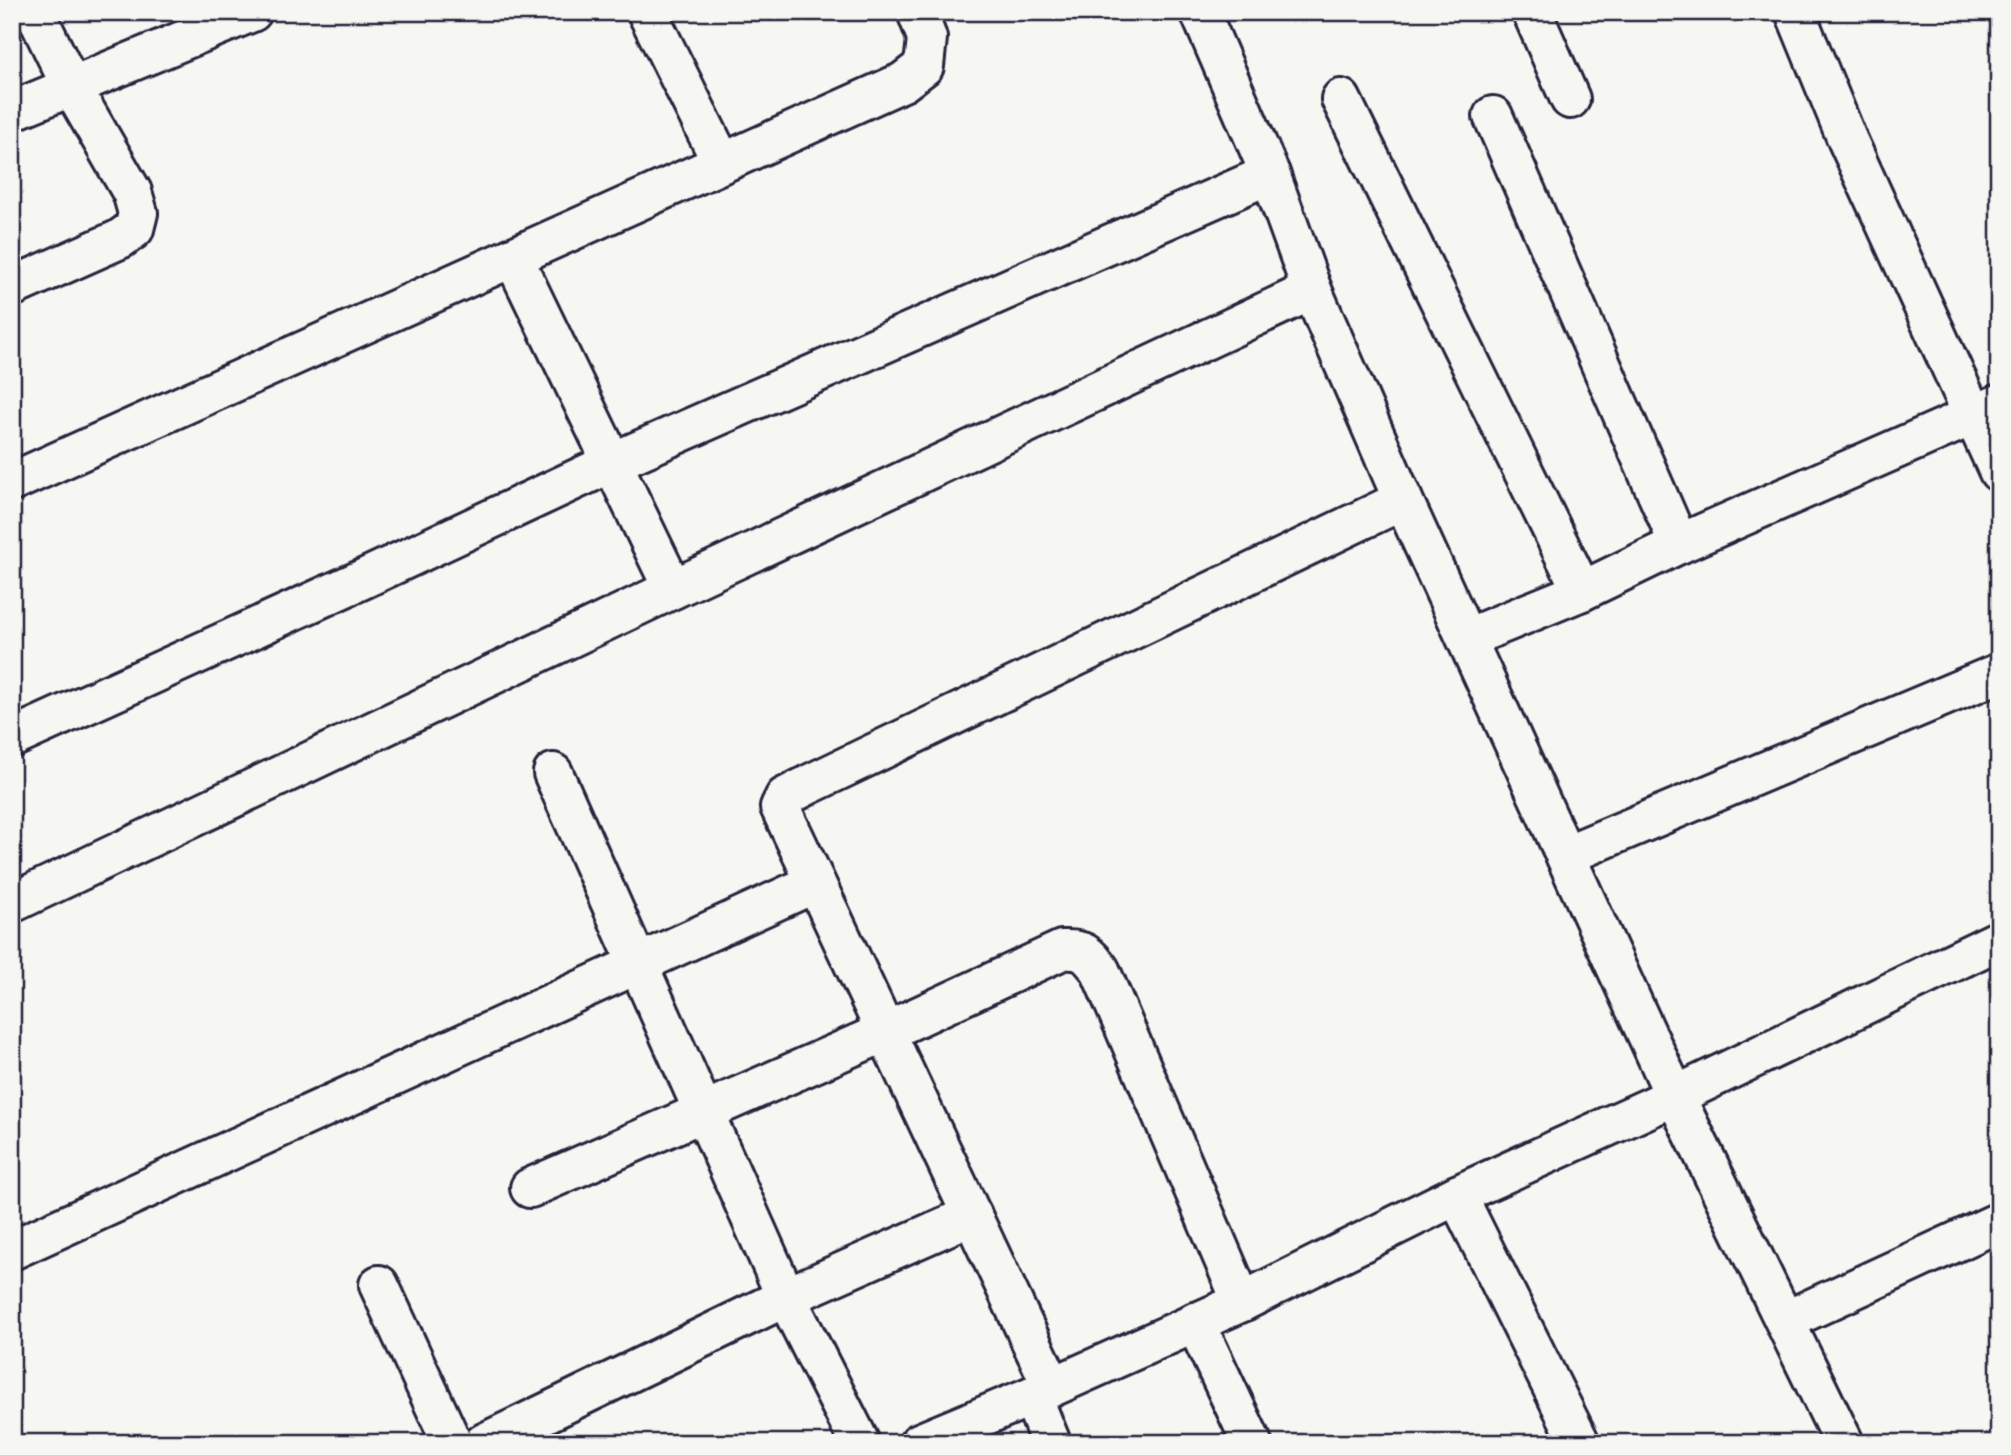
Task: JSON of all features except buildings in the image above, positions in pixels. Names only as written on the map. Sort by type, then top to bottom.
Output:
[{"type":"street","points":[[12,287],[120,239],[134,229],[138,213],[132,192],[71,86],[35,12]]},
{"type":"street","points":[[12,111],[252,12]]},
{"type":"street","points":[[647,12],[722,163]]},
{"type":"street","points":[[12,482],[903,82],[924,66],[927,38],[917,12]]},
{"type":"street","points":[[1200,12],[1270,174],[1312,290],[1403,500],[1675,1096],[1844,1443]]},
{"type":"street","points":[[1532,12],[1570,99]]},
{"type":"street","points":[[1795,12],[1847,139],[1986,409],[1999,472]]},
{"type":"street","points":[[1341,99],[1582,591]]},
{"type":"street","points":[[1493,116],[1679,544]]},
{"type":"street","points":[[12,738],[613,462],[1270,174]]},
{"type":"street","points":[[513,257],[673,589]]},
{"type":"street","points":[[12,903],[1312,290]]},
{"type":"street","points":[[1467,638],[1582,591],[1679,544],[1986,409]]},
{"type":"street","points":[[1051,1443],[1042,1391],[972,1215],[780,807],[786,797],[1403,500]]},
{"type":"street","points":[[1566,855],[1999,673]]},
{"type":"street","points":[[553,773],[640,963],[702,1111],[786,1297],[860,1443]]},
{"type":"street","points":[[12,1250],[815,883]]},
{"type":"street","points":[[919,1443],[1242,1302],[1457,1195],[1675,1096],[1999,940]]},
{"type":"street","points":[[530,1188],[885,1032],[1062,950],[1078,949],[1088,954],[1100,970],[1242,1302]]},
{"type":"street","points":[[1457,1195],[1580,1443]]},
{"type":"street","points":[[484,1443],[786,1297],[972,1215]]},
{"type":"street","points":[[1785,1321],[1999,1222]]},
{"type":"street","points":[[379,1285],[452,1443]]},
{"type":"street","points":[[1195,1321],[1252,1443]]}]
